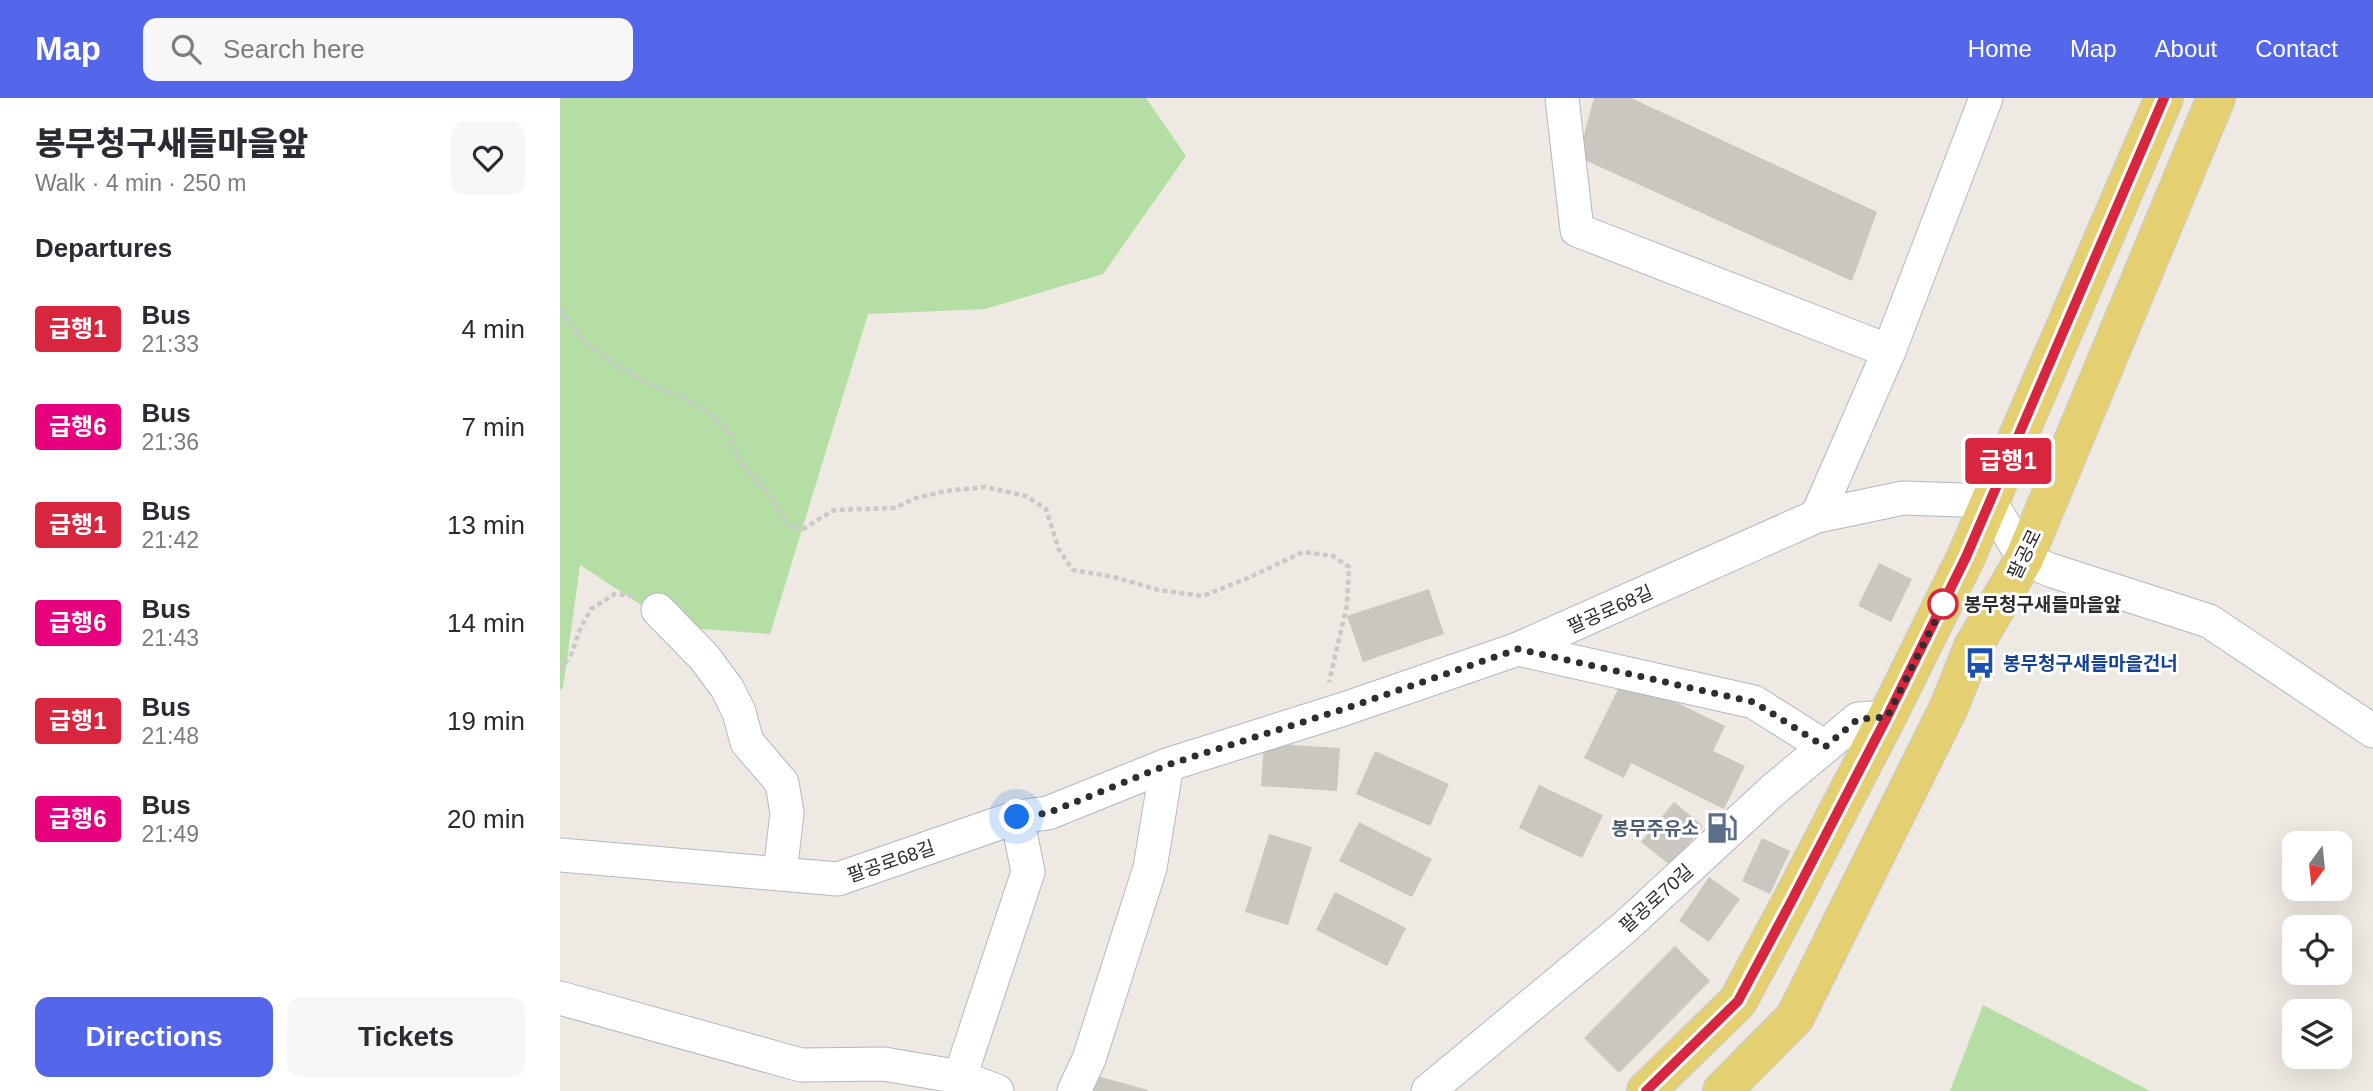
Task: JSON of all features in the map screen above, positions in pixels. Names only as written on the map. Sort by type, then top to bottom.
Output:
[{"type":"main road","points":[[1646,1091],[1738,1001],[1887,717],[1966,557],[2164,98]]},
{"type":"main road","name":"팔공로","points":[[1722,1091],[1795,1017],[1949,707],[1973,647],[2024,559],[2216,98]]},
{"type":"street","points":[[1562,98],[1577,230],[1889,351]]},
{"type":"street","points":[[1817,516],[1889,351],[1986,98]]},
{"type":"street","name":"팔공로68길","points":[[560,855],[838,879],[1017,817],[1048,813],[1167,765],[1344,709],[1518,649],[1817,516],[1903,498],[1990,501]]},
{"type":"street","points":[[1990,501],[2024,559],[2050,570],[2209,621],[2373,731]]},
{"type":"street","points":[[658,610],[704,657],[739,712],[747,742],[782,783],[787,813],[780,873]]},
{"type":"street","points":[[1518,649],[1754,702],[1825,747]]},
{"type":"street","name":"팔공로70길","points":[[1428,1091],[1623,928],[1772,791],[1858,719],[1887,717]]},
{"type":"street","points":[[1073,1091],[1089,1059],[1150,868],[1167,765]]},
{"type":"street","points":[[960,1077],[1028,872],[1017,817]]},
{"type":"street","points":[[560,998],[801,1065],[884,1065],[960,1077],[997,1091]]},
{"type":"path","points":[[560,309],[584,342],[593,349],[654,386],[686,399],[714,416],[731,435],[739,460],[753,479],[769,493],[787,525],[803,529],[834,510],[895,508],[916,498],[946,491],[985,487],[1026,496],[1046,509],[1059,551],[1073,570],[1159,590],[1203,596],[1303,552],[1333,556],[1349,567],[1346,605],[1328,684],[1344,709]]},
{"type":"path","points":[[560,670],[571,655],[591,609],[615,594],[639,596],[658,610]]},
{"type":"green space","points":[[560,98],[1146,98],[1186,156],[1103,274],[985,309],[868,314],[770,634],[675,627],[580,565],[563,688],[560,690]]},
{"type":"green space","points":[[1983,1005],[2150,1091],[1950,1091]]},
{"type":"building","points":[[1594,98],[1631,98],[1877,212],[1852,281],[1578,157]]},
{"type":"building","points":[[1879,563],[1912,579],[1891,622],[1858,606]]},
{"type":"building","points":[[1429,589],[1444,634],[1363,662],[1347,616]]},
{"type":"building","points":[[1624,677],[1725,726],[1713,751],[1745,766],[1724,809],[1631,763],[1624,778],[1584,758]]},
{"type":"building","points":[[1264,743],[1340,748],[1337,791],[1261,786]]},
{"type":"building","points":[[1375,751],[1449,784],[1430,826],[1356,794]]},
{"type":"building","points":[[1539,785],[1603,815],[1582,858],[1519,828]]},
{"type":"building","points":[[1674,802],[1703,826],[1671,866],[1641,842]]},
{"type":"building","points":[[1359,822],[1432,859],[1412,897],[1339,861]]},
{"type":"building","points":[[1269,834],[1312,847],[1288,925],[1245,912]]},
{"type":"building","points":[[1762,838],[1790,851],[1770,894],[1742,881]]},
{"type":"building","points":[[1709,877],[1740,899],[1709,942],[1679,921]]},
{"type":"building","points":[[1335,892],[1406,928],[1387,966],[1316,930]]},
{"type":"building","points":[[1675,946],[1710,981],[1619,1073],[1584,1038]]},
{"type":"building","points":[[1097,1076],[1148,1090],[1148,1091],[1093,1091]]},
{"type":"bus line","name":"급행1","points":[[1646,1091],[1738,1001],[1791,902],[1966,557],[2164,98]]},
{"type":"place","name":"봉무청구새들마을앞","points":[[1943,604]]},
{"type":"place","name":"봉무청구새들마을건너","points":[[1980,663]]},
{"type":"place","name":"봉무주유소","points":[[1722,828]]},
{"type":"route","points":[[1017,817],[1048,813],[1167,765],[1344,709],[1518,649],[1754,702],[1825,747],[1858,719],[1887,717],[1946,599],[1943,604]]}]
